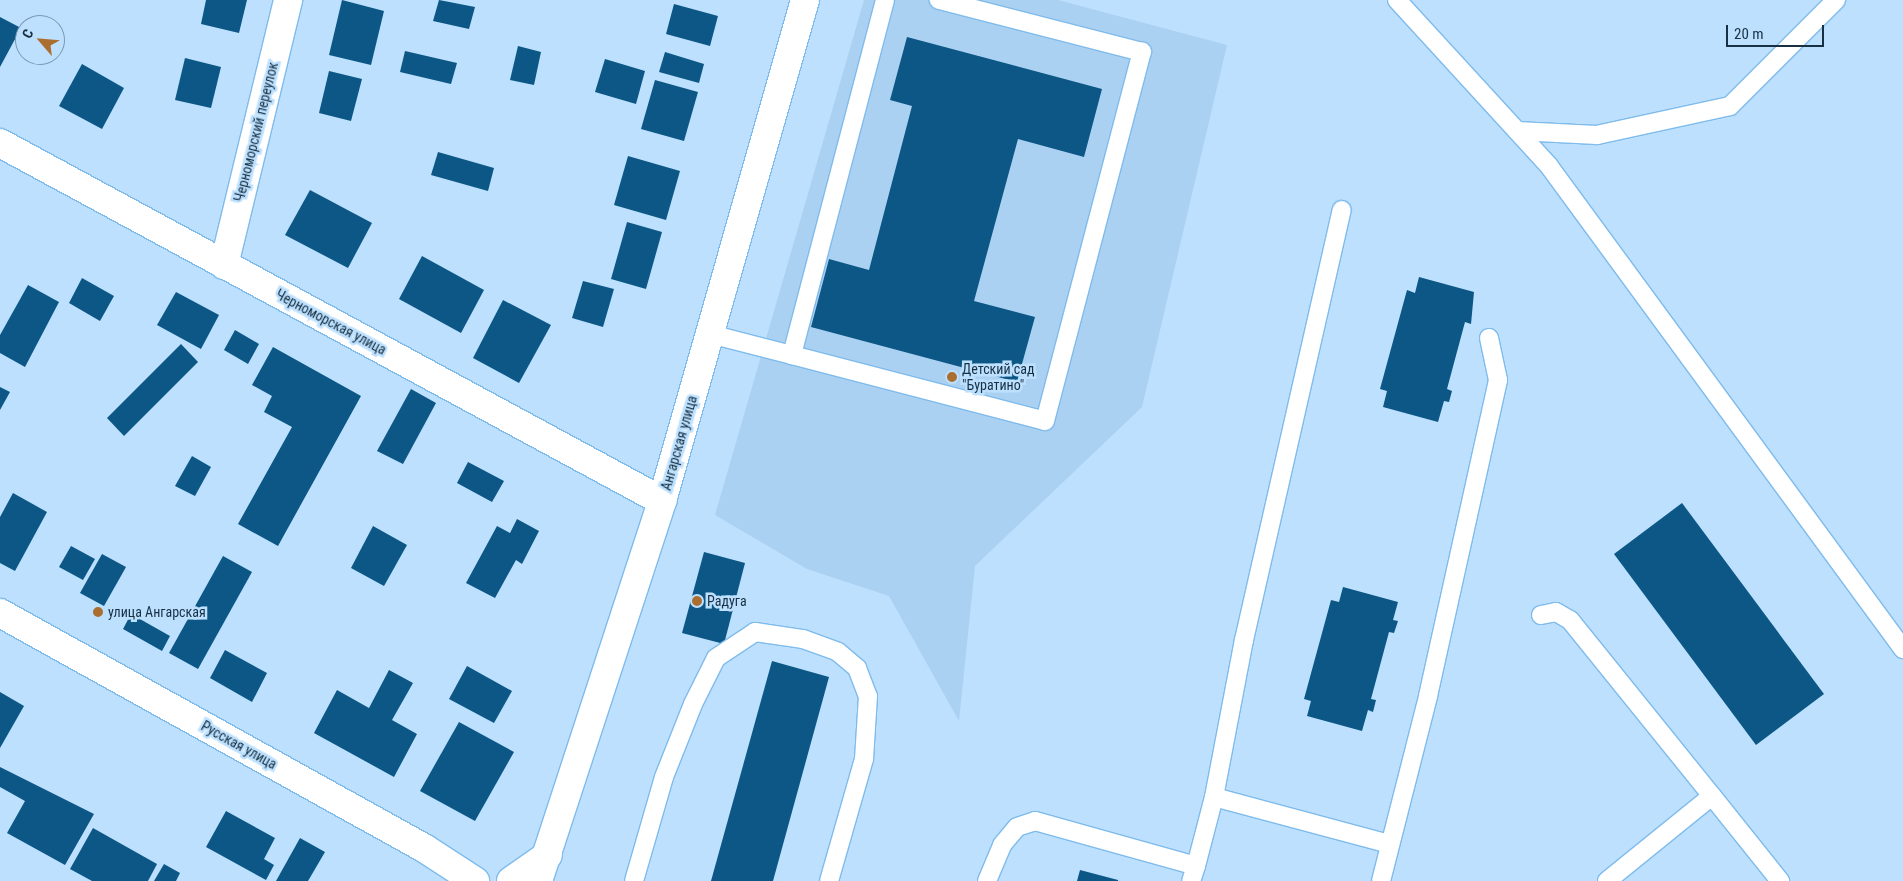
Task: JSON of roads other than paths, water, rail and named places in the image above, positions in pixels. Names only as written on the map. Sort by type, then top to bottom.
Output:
[{"type":"main road","name":"Черноморский переулок","points":[[224,265],[288,0]]},
{"type":"main road","name":"Ангарская улица","points":[[538,881],[662,501],[805,0]]},
{"type":"main road","name":"Черноморская улица","points":[[0,142],[662,501]]},
{"type":"main road","name":"Русская улица","points":[[0,613],[424,848],[475,881]]},
{"type":"main road","points":[[511,881],[548,855]]},
{"type":"lane","points":[[792,355],[885,0]]},
{"type":"lane","points":[[710,334],[1045,421],[1142,52],[939,0]]},
{"type":"lane","points":[[1517,131],[1597,135],[1730,106],[1836,0]]},
{"type":"lane","points":[[1406,4],[1549,166],[1903,649]]},
{"type":"lane","points":[[987,881],[1002,845],[1018,827],[1034,821],[1193,873],[1214,797],[1252,602],[1342,210]]},
{"type":"lane","points":[[1381,881],[1428,696],[1498,380],[1489,338]]},
{"type":"lane","points":[[1541,615],[1556,612],[1570,620],[1780,881]]},
{"type":"lane","points":[[634,881],[664,777],[693,704],[716,658],[755,632],[803,639],[838,652],[857,668],[868,696],[864,759],[829,881]]},
{"type":"lane","points":[[1607,881],[1712,796]]},
{"type":"lane","points":[[1214,797],[1390,844]]},
{"type":"place","name":"Детский сад \"Буратино\"","points":[[952,377]]},
{"type":"place","name":"Радуга","points":[[697,601]]},
{"type":"place","name":"улица Ангарская","points":[[98,612]]}]
